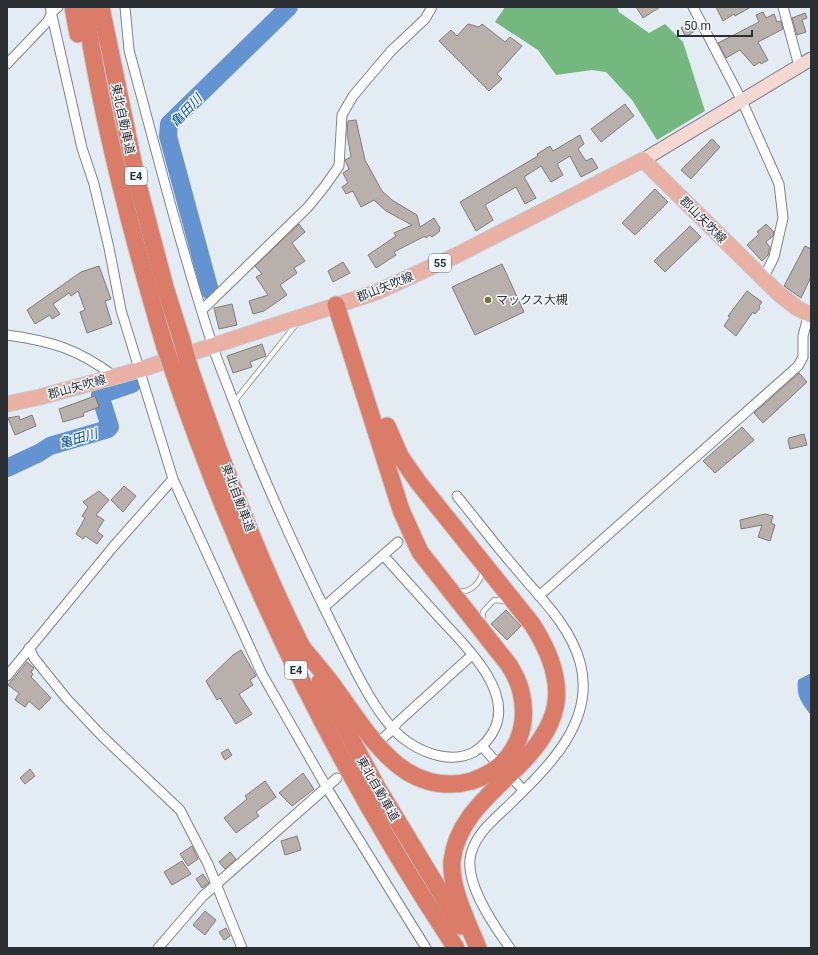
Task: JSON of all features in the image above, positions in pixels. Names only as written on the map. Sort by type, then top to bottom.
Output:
[{"type":"highway","points":[[73,7],[93,96],[111,143]]},
{"type":"highway","name":"東北自動車道","points":[[85,7],[111,143],[132,233],[165,347],[182,370],[207,418],[250,530],[302,646],[378,790],[434,883],[477,948]]},
{"type":"highway","name":"東北自動車道","points":[[101,7],[137,181],[164,287],[182,341],[182,370],[217,492],[255,583],[295,669],[335,748],[420,892],[456,948]]},
{"type":"highway","points":[[341,304],[391,438],[397,450],[418,482],[521,609],[543,641],[552,659],[558,688],[554,714],[547,732],[532,751],[471,814],[455,844],[452,863],[454,882],[477,948]]},
{"type":"highway","points":[[302,646],[362,725],[392,760],[406,771],[422,779],[437,783],[453,784],[471,782],[494,771],[510,753],[517,740],[522,725],[522,693],[517,679],[509,665],[446,587],[420,552],[401,510],[341,304]]},
{"type":"main road","name":"郡山矢吹線","points":[[7,404],[40,397],[138,370],[377,292],[455,256],[643,160],[763,279],[797,308],[810,314]]},
{"type":"street","points":[[125,7],[128,50],[202,310],[213,346],[269,492],[360,678],[376,706],[393,729],[407,742],[431,754],[440,756],[462,756],[474,752],[482,746],[492,734],[498,721],[499,708],[493,685],[472,655],[383,555]]},
{"type":"street","points":[[202,310],[308,207],[325,186],[339,166],[342,115],[353,96],[391,51],[425,19],[431,7]]},
{"type":"street","points":[[693,7],[742,101],[779,184],[783,218],[774,257],[763,279]]},
{"type":"street","points":[[782,7],[799,66]]},
{"type":"street","points":[[7,64],[48,21],[53,9]]},
{"type":"street","points":[[53,9],[82,148],[94,184],[121,310],[138,370],[173,479],[262,674],[327,788],[426,948]]},
{"type":"street","points":[[643,160],[811,59]]},
{"type":"street","points":[[539,596],[798,366],[804,357],[803,336],[810,314]]},
{"type":"street","points":[[7,335],[39,340],[69,349],[93,361],[114,376]]},
{"type":"street","points":[[7,676],[113,547],[173,479]]},
{"type":"street","points":[[457,496],[569,634],[580,664],[582,697],[575,726],[562,748],[548,766],[487,825],[472,847],[470,860],[474,884],[498,931],[510,948]]},
{"type":"street","points":[[324,607],[398,542]]},
{"type":"street","points":[[29,648],[66,698],[102,736],[180,810],[208,864],[242,948]]},
{"type":"street","points":[[382,739],[397,723],[472,655]]},
{"type":"street","points":[[482,746],[496,761]]},
{"type":"street","points":[[158,948],[203,896],[338,778]]},
{"type":"street","points":[[515,781],[524,790]]},
{"type":"lane","points":[[234,402],[303,316]]},
{"type":"lane","points":[[446,587],[459,592],[467,591],[480,580],[483,572],[476,552]]},
{"type":"lane","points":[[487,637],[482,624],[482,618],[487,606],[494,600],[509,601],[521,609]]},
{"type":"green space","points":[[505,7],[617,7],[619,12],[649,33],[665,24],[683,42],[705,111],[657,140],[632,100],[606,72],[592,70],[556,75],[538,50],[495,22]]},
{"type":"water","points":[[811,673],[811,715],[804,707],[800,699],[798,680]]},
{"type":"building","points":[[636,7],[660,7],[643,18]]},
{"type":"building","points":[[716,7],[751,7],[735,16],[734,14],[723,21]]},
{"type":"building","points":[[763,12],[766,18],[774,14],[777,22],[781,21],[783,29],[758,42],[768,60],[761,64],[760,62],[754,66],[740,50],[726,58],[718,43],[759,22],[756,15]]},
{"type":"building","points":[[805,13],[807,18],[802,20],[806,32],[797,35],[792,18]]},
{"type":"building","points":[[691,22],[696,30],[686,37],[681,28]]},
{"type":"building","points":[[468,24],[479,27],[482,24],[505,42],[510,37],[522,46],[497,74],[502,79],[489,91],[439,41],[451,30],[457,36]]},
{"type":"building","points":[[625,104],[634,116],[601,142],[591,129]]},
{"type":"building","points":[[356,120],[365,160],[382,191],[392,200],[417,215],[420,227],[434,218],[440,228],[440,231],[432,237],[430,235],[426,238],[425,236],[394,252],[396,255],[376,268],[368,255],[396,236],[394,233],[412,225],[386,211],[374,200],[361,207],[353,191],[346,194],[342,187],[348,183],[343,173],[349,169],[345,160],[351,157],[347,134],[348,121]]},
{"type":"building","points":[[580,135],[584,144],[578,149],[586,161],[592,158],[598,168],[581,177],[570,156],[557,164],[563,175],[551,182],[541,166],[524,177],[536,198],[525,204],[516,187],[485,205],[493,220],[476,231],[460,202],[538,156],[537,154],[550,146],[553,151]]},
{"type":"building","points":[[712,139],[720,147],[691,179],[681,170]]},
{"type":"building","points":[[655,189],[668,202],[635,235],[622,223]]},
{"type":"building","points":[[299,224],[305,232],[292,243],[305,261],[294,268],[297,273],[280,285],[287,295],[264,311],[253,314],[249,301],[268,295],[256,277],[262,274],[255,266]]},
{"type":"building","points":[[766,224],[774,232],[773,236],[766,242],[770,247],[768,255],[762,261],[747,245],[759,234],[757,232]]},
{"type":"building","points":[[690,226],[701,237],[665,272],[654,261]]},
{"type":"building","points":[[805,246],[811,249],[811,277],[801,298],[784,286]]},
{"type":"building","points":[[343,262],[350,273],[333,282],[328,271]]},
{"type":"building","name":"マックス大槻","points":[[502,264],[524,312],[475,335],[452,287]]},
{"type":"building","points":[[99,266],[111,299],[105,301],[112,324],[87,333],[80,312],[85,310],[78,291],[71,296],[69,293],[53,304],[60,314],[52,319],[50,315],[35,324],[27,310],[81,272]]},
{"type":"building","points":[[747,291],[762,302],[759,306],[760,308],[755,314],[753,312],[736,336],[724,326],[730,317],[728,316]]},
{"type":"building","points":[[232,304],[237,325],[219,329],[214,308]]},
{"type":"building","points":[[262,344],[266,356],[250,362],[252,367],[233,373],[227,356]]},
{"type":"building","points":[[799,373],[807,382],[763,423],[754,413]]},
{"type":"building","points":[[95,396],[99,407],[83,413],[84,416],[63,422],[59,409]]},
{"type":"building","points":[[32,415],[36,426],[15,435],[8,418],[19,416],[20,420]]},
{"type":"building","points":[[742,427],[754,440],[715,473],[703,461]]},
{"type":"building","points":[[804,434],[807,445],[790,449],[789,438]]},
{"type":"building","points":[[124,486],[136,496],[123,512],[111,500]]},
{"type":"building","points":[[99,491],[109,500],[96,515],[104,520],[97,531],[103,536],[97,544],[85,536],[83,539],[76,534],[85,518],[82,516],[88,507],[83,502]]},
{"type":"building","points":[[765,514],[773,516],[771,523],[775,525],[770,541],[758,537],[762,525],[741,529],[740,520]]},
{"type":"building","points":[[506,610],[521,626],[507,640],[491,624]]},
{"type":"building","points":[[241,650],[256,676],[250,680],[253,685],[239,694],[252,714],[236,724],[220,698],[217,700],[206,681],[233,655]]},
{"type":"building","points":[[27,662],[34,668],[31,672],[33,674],[31,677],[51,698],[39,710],[29,701],[25,707],[15,700],[19,693],[8,685]]},
{"type":"building","points":[[228,749],[232,755],[225,760],[221,753]]},
{"type":"building","points":[[30,769],[35,776],[25,784],[20,778]]},
{"type":"building","points":[[303,773],[314,789],[292,806],[279,793]]},
{"type":"building","points":[[265,781],[276,797],[256,812],[259,816],[236,833],[224,818],[247,799],[245,796]]},
{"type":"building","points":[[297,836],[301,850],[285,855],[281,841]]},
{"type":"building","points":[[192,846],[198,859],[188,866],[180,854]]},
{"type":"building","points":[[230,852],[236,859],[225,869],[219,862]]},
{"type":"building","points":[[182,861],[191,874],[172,885],[164,872]]},
{"type":"building","points":[[203,874],[209,883],[202,888],[196,879]]},
{"type":"building","points":[[205,911],[216,920],[205,935],[193,925]]},
{"type":"building","points":[[226,928],[230,936],[224,940],[219,932]]},
{"type":"waterway","name":"亀田川","points":[[210,291],[168,136],[169,124],[289,7]]},
{"type":"waterway","name":"亀田川","points":[[7,468],[39,453],[50,446],[108,429],[110,427],[100,395],[132,384]]},
{"type":"place","name":"マックス大槻","points":[[488,300]]}]
